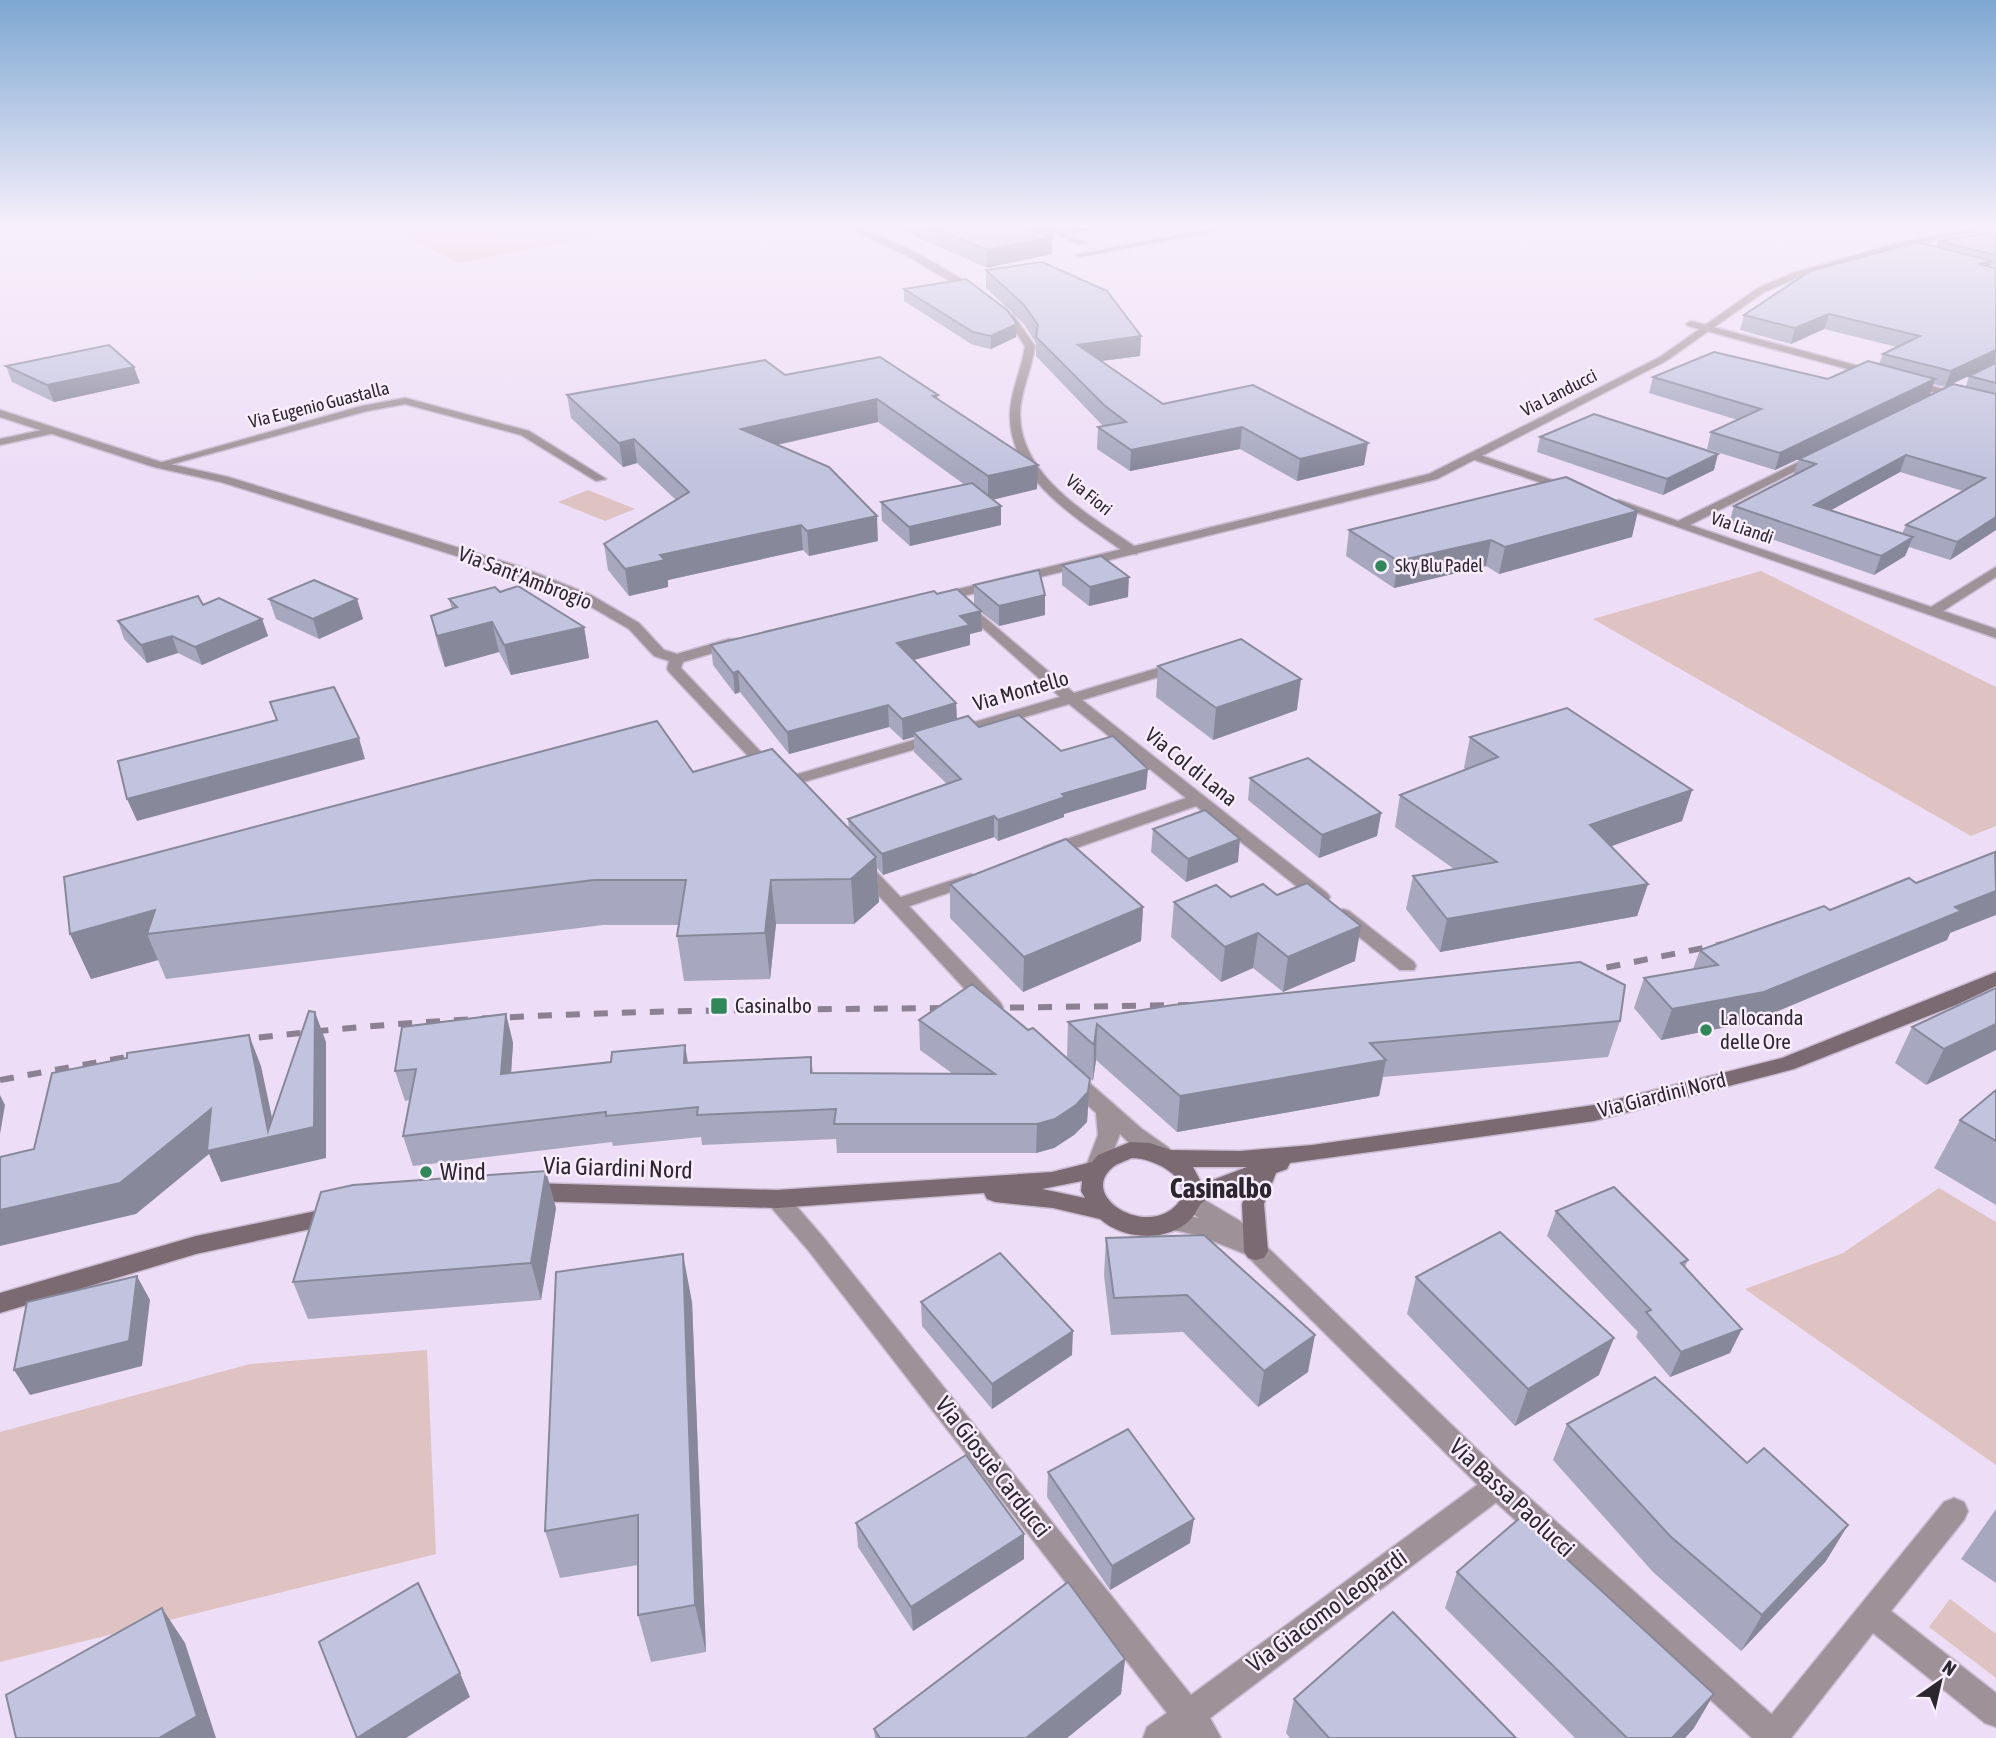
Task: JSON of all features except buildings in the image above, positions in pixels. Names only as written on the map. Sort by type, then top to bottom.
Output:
[{"type":"main road","name":"Via Giardini Nord","points":[[508,1194],[534,1192],[777,1199],[954,1189],[1052,1180],[1096,1169],[1104,1160],[1130,1150],[1165,1156],[1240,1159],[1312,1153],[1594,1113],[1787,1064],[1949,1000],[1996,978]]},
{"type":"main road","name":"Via Giardini Nord","points":[[954,1189],[1053,1199],[1103,1211],[1128,1225],[1157,1227],[1171,1223],[1187,1209],[1192,1199],[1267,1167],[1312,1153]]},
{"type":"main road","points":[[1165,1156],[1189,1177],[1192,1199]]},
{"type":"main road","points":[[1256,1251],[1253,1204],[1267,1167]]},
{"type":"main road","points":[[1096,1169],[1092,1191],[1103,1211]]},
{"type":"main road","points":[[0,1303],[196,1245],[351,1213]]},
{"type":"street","name":"Via Fiori","points":[[999,309],[1011,318],[1030,346],[1015,414],[1024,456],[1063,501],[1132,551]]},
{"type":"street","name":"Via Landucci","points":[[928,600],[1433,477],[1663,359],[1734,309]]},
{"type":"street","points":[[1691,324],[1996,407]]},
{"type":"street","points":[[1935,399],[1960,387]]},
{"type":"street","name":"Via Eugenio Guastalla","points":[[158,465],[366,408],[405,401],[525,433],[600,479]]},
{"type":"street","name":"Via Sant'Ambrogio","points":[[0,413],[158,465],[224,479],[516,570],[586,598],[634,626],[659,653],[677,659]]},
{"type":"street","points":[[0,442],[51,431]]},
{"type":"street","points":[[1679,525],[1826,453]]},
{"type":"street","points":[[1476,457],[1583,492]]},
{"type":"street","name":"Via Liandi","points":[[1607,500],[1996,634]]},
{"type":"street","points":[[1934,611],[1996,571]]},
{"type":"street","name":"Via Col di Lana","points":[[953,595],[1071,698],[1407,966]]},
{"type":"street","points":[[677,659],[695,651],[747,639]]},
{"type":"street","name":"Via Montello","points":[[677,659],[674,669],[783,788],[1201,660]]},
{"type":"street","points":[[1029,859],[1199,799]]},
{"type":"street","points":[[850,854],[1004,1017]]},
{"type":"street","points":[[898,904],[989,872]]},
{"type":"street","points":[[1055,1063],[1165,1156]]},
{"type":"street","points":[[1096,1169],[1109,1135],[1106,1108]]},
{"type":"street","name":"Via Giosuè Carducci","points":[[777,1199],[1206,1738]]},
{"type":"street","name":"Via Bassa Paolucci","points":[[1192,1199],[1228,1224],[1497,1486],[1774,1737]]},
{"type":"street","name":"Via Bassa Paolucci","points":[[1171,1223],[1202,1227],[1256,1251]]},
{"type":"street","name":"Via Giacomo Leopardi","points":[[1158,1738],[1497,1486]]},
{"type":"street","points":[[1774,1737],[1954,1511]]},
{"type":"street","points":[[1871,1613],[1996,1712]]},
{"type":"shaded area","points":[[588,490],[635,509],[605,521],[558,502]]},
{"type":"shaded area","points":[[1761,571],[1996,687],[1996,826],[1971,836],[1593,619]]},
{"type":"shaded area","points":[[1939,1188],[1996,1222],[1996,1465],[1745,1289],[1843,1253]]},
{"type":"shaded area","points":[[427,1350],[436,1554],[0,1662],[0,1432],[250,1364]]},
{"type":"shaded area","points":[[1950,1599],[1996,1634],[1996,1678],[1929,1627]]},
{"type":"railway","points":[[1579,973],[1723,944]]},
{"type":"railway","points":[[982,1008],[1189,1005]]},
{"type":"railway","points":[[231,1041],[503,1017],[685,1011],[958,1008]]},
{"type":"railway","points":[[0,1080],[148,1053]]},
{"type":"place","name":"Sky Blu Padel","points":[[1381,566]]},
{"type":"place","name":"Casinalbo","points":[[719,1006]]},
{"type":"place","name":"La locanda delle Ore","points":[[1706,1030]]},
{"type":"place","name":"Wind","points":[[426,1172]]},
{"type":"district","name":"Casinalbo","points":[[1221,1188]]}]
